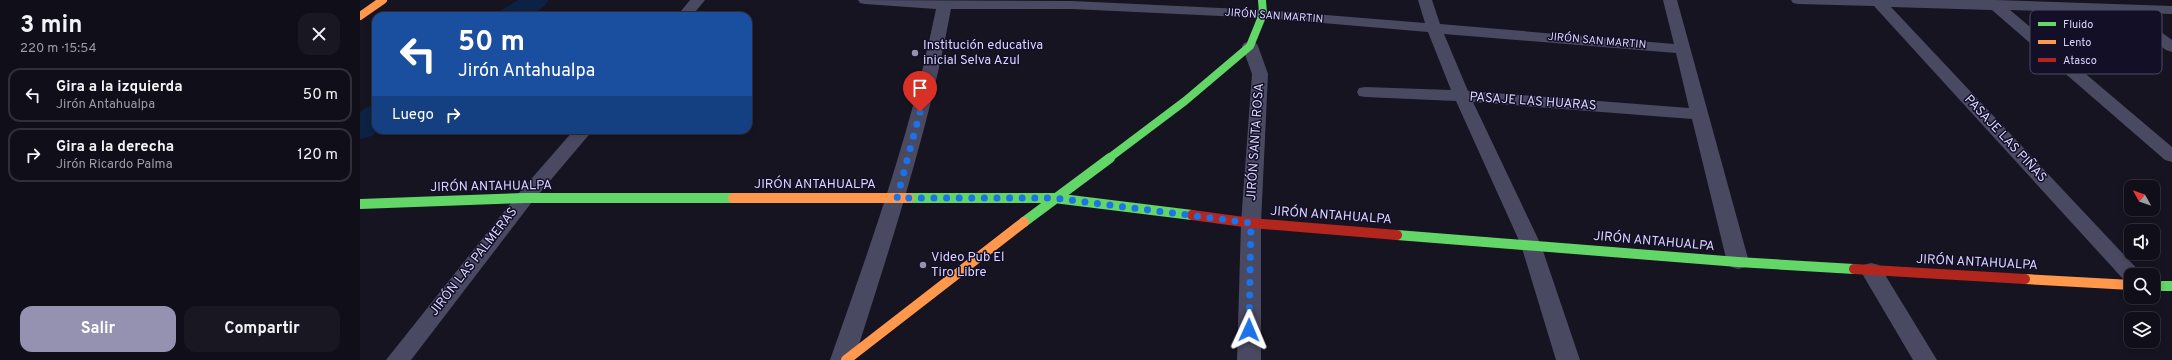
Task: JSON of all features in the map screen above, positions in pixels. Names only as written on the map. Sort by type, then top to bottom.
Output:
[{"type":"street","points":[[360,16],[383,0]]},
{"type":"street","points":[[688,12],[698,0]]},
{"type":"street","name":"JIRÓN SAN MARTIN","points":[[865,0],[945,3],[1072,3],[1262,7],[1432,27],[1683,48]]},
{"type":"street","points":[[1425,0],[1432,27],[1462,96],[1531,245],[1568,360]]},
{"type":"street","points":[[1670,0],[1738,262]]},
{"type":"street","points":[[1798,0],[1879,3],[1993,3],[2121,10],[2172,10]]},
{"type":"street","points":[[842,360],[897,198],[932,69],[945,3]]},
{"type":"street","name":"PASAJE LAS PIÑAS","points":[[1879,3],[2125,268]]},
{"type":"street","points":[[1993,3],[2030,35]]},
{"type":"street","points":[[846,360],[1054,198],[1185,101],[1250,46],[1262,7]]},
{"type":"street","points":[[2162,40],[2172,47]]},
{"type":"street","name":"JIRÓN SANTA ROSA","points":[[1249,360],[1251,223],[1260,74],[1250,46]]},
{"type":"street","points":[[2076,74],[2172,156]]},
{"type":"street","name":"PASAJE LAS HUARAS","points":[[1366,92],[1462,96],[1700,114]]},
{"type":"street","name":"JIRÓN LAS PALMERAS","points":[[398,360],[525,198],[581,134]]},
{"type":"street","name":"JIRÓN ANTAHUALPA","points":[[360,204],[525,198],[1054,198],[1251,223],[1738,262],[2124,285]]},
{"type":"street","points":[[1871,270],[1925,360]]},
{"type":"street","points":[[2160,286],[2172,286]]},
{"type":"waterway","points":[[518,12],[536,0]]},
{"type":"waterway","points":[[360,129],[372,118]]},
{"type":"traffic: fast","points":[[1024,222],[1185,101],[1250,46],[1263,14],[1262,0]]},
{"type":"traffic: fast","points":[[360,204],[525,198],[733,198]]},
{"type":"traffic: fast","points":[[909,198],[1054,198],[1192,215]]},
{"type":"traffic: fast","points":[[1397,235],[1738,262],[1854,269]]},
{"type":"traffic: fast","points":[[2160,286],[2172,286]]},
{"type":"traffic: slow","points":[[360,16],[383,0]]},
{"type":"traffic: slow","points":[[733,198],[909,198]]},
{"type":"traffic: slow","points":[[846,360],[1024,222]]},
{"type":"traffic: slow","points":[[2025,279],[2124,285]]},
{"type":"traffic: jam","points":[[1192,215],[1251,223],[1397,235]]},
{"type":"traffic: jam","points":[[1854,269],[2025,279]]},
{"type":"place","name":"Institución educativa inicial Selva Azul","points":[[915,53]]},
{"type":"place","name":"Video Pub El Tiro Libre","points":[[923,265]]},
{"type":"route","points":[[920,112],[897,198],[1054,198],[1251,223],[1249,330]]}]
